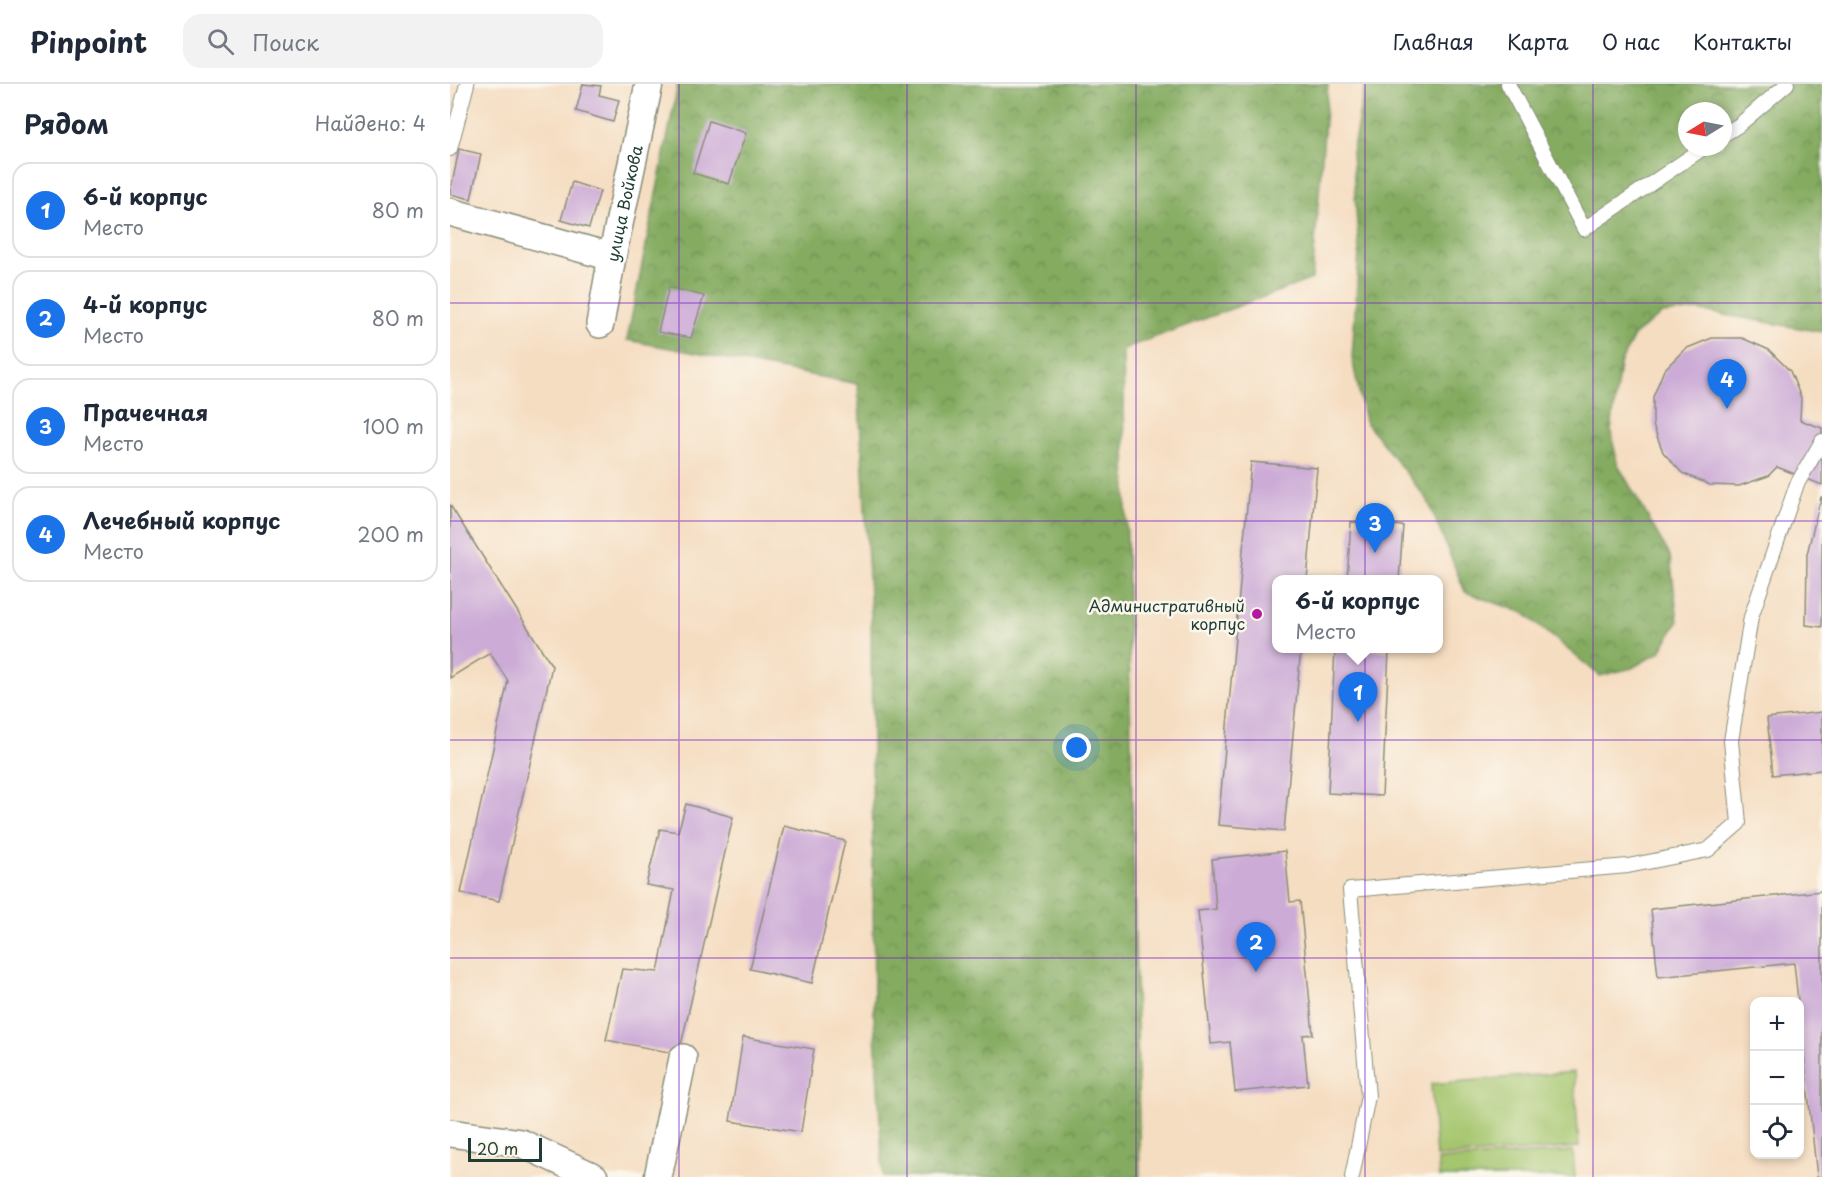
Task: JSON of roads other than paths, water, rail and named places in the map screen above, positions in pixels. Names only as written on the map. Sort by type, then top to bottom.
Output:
[{"type":"street","name":"улица Войкова","points":[[600,324],[649,84]]},
{"type":"street","points":[[450,213],[612,257]]},
{"type":"street","points":[[658,1177],[683,1058]]},
{"type":"street","points":[[450,1132],[521,1143],[594,1177]]},
{"type":"lane","points":[[450,149],[467,84]]},
{"type":"lane","points":[[1508,84],[1584,229],[1692,156]]},
{"type":"lane","points":[[1732,128],[1787,84]]},
{"type":"lane","points":[[1352,1177],[1368,1096],[1350,890],[1628,866],[1708,850],[1739,823],[1731,741],[1751,617],[1797,484],[1822,441]]},
{"type":"place","name":"Лечебный корпус","points":[[1727,409]]},
{"type":"place","name":"Прачечная","points":[[1375,553]]},
{"type":"place","name":"Административный корпус","points":[[1257,614]]},
{"type":"place","name":"6-й корпус","points":[[1358,722]]},
{"type":"place","name":"4-й корпус","points":[[1256,972]]}]
